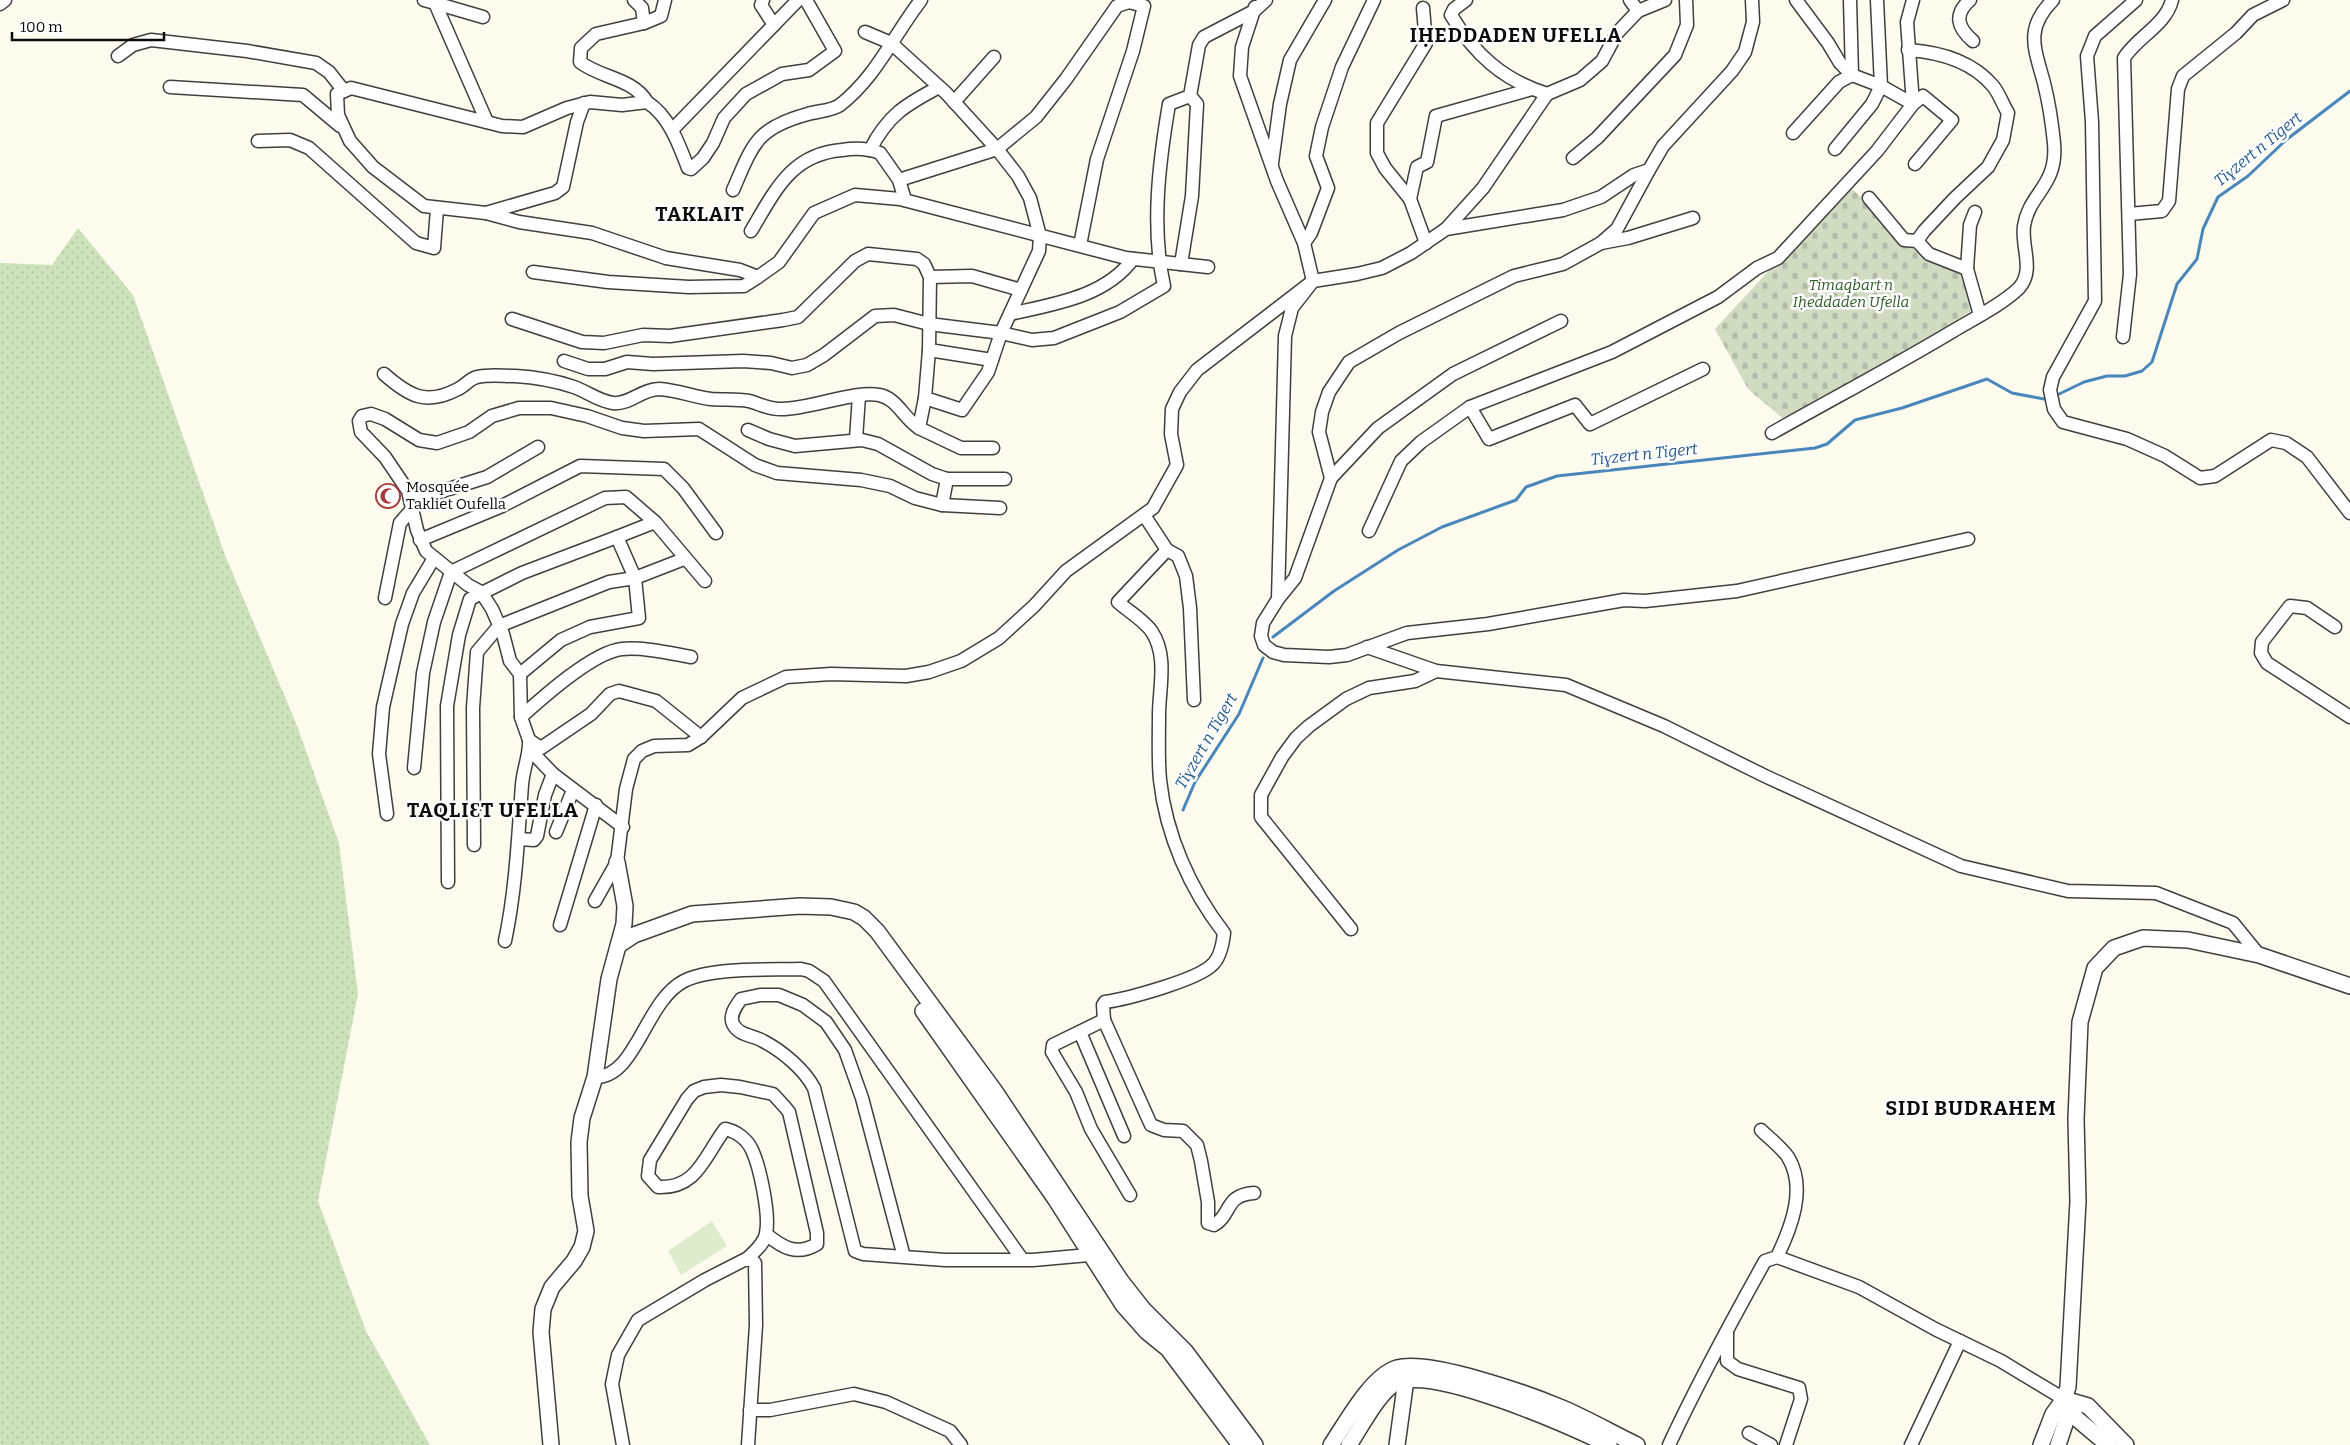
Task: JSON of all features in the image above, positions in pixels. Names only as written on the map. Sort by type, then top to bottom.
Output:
[{"type":"street","points":[[0,4],[5,0]]},
{"type":"street","points":[[634,0],[642,8],[644,23]]},
{"type":"street","points":[[665,0],[660,16],[644,23],[596,34],[581,48],[580,62],[590,71],[631,87],[643,95],[647,102],[658,109],[672,130],[688,168],[691,169],[703,158],[713,144],[724,118],[746,94],[782,74],[809,70],[835,51],[806,0]]},
{"type":"street","points":[[763,0],[761,5],[774,25]]},
{"type":"street","points":[[672,130],[798,0]]},
{"type":"street","points":[[733,190],[755,141],[769,128],[787,119],[838,107],[876,70],[891,43],[921,0]]},
{"type":"street","points":[[1190,96],[1201,41],[1255,5],[1266,0]]},
{"type":"street","points":[[1271,165],[1280,104],[1290,60],[1324,0]]},
{"type":"street","points":[[1304,243],[1311,233],[1328,188],[1316,156],[1322,127],[1342,66],[1374,0]]},
{"type":"street","points":[[1466,0],[1452,12],[1458,26],[1484,60],[1532,89],[1547,94]]},
{"type":"street","points":[[1630,0],[1638,11]]},
{"type":"street","points":[[551,1445],[541,1332],[543,1309],[552,1287],[574,1261],[582,1247],[586,1231],[580,1196],[579,1142],[582,1118],[595,1077],[609,979],[619,945],[625,906],[617,862],[626,789],[634,759],[642,751],[654,746],[688,745],[701,737],[742,698],[786,678],[830,674],[906,676],[929,672],[961,660],[998,638],[1034,606],[1066,571],[1153,508],[1177,465],[1171,434],[1172,409],[1180,392],[1197,370],[1314,281],[1382,268],[1446,229],[1483,188],[1547,94],[1580,80],[1602,61],[1617,33],[1638,11],[1665,0]]},
{"type":"street","points":[[1573,158],[1597,138],[1675,55],[1687,25],[1686,0]]},
{"type":"street","points":[[1331,478],[1319,432],[1322,412],[1329,392],[1349,362],[1398,333],[1514,276],[1563,264],[1601,243],[1617,229],[1663,146],[1732,71],[1746,52],[1753,22],[1752,0]]},
{"type":"street","points":[[1796,0],[1828,43],[1840,63],[1852,75],[1881,86],[1913,104]]},
{"type":"street","points":[[1850,0],[1852,75]]},
{"type":"street","points":[[1835,149],[1872,104],[1881,86],[1877,0]]},
{"type":"street","points":[[1913,0],[1907,22],[1913,104]]},
{"type":"street","points":[[1970,0],[1960,15],[1959,25],[1962,32],[1973,41]]},
{"type":"street","points":[[1772,433],[1908,358],[1980,315],[2019,287],[2025,278],[2028,267],[2024,226],[2029,210],[2052,171],[2054,143],[2050,108],[2034,45],[2038,20],[2053,0]]},
{"type":"street","points":[[2136,0],[2094,36],[2087,56],[2092,141],[2095,301],[2053,377],[2050,390],[2054,409],[2063,422],[2127,439],[2165,456],[2200,478],[2215,476],[2264,443],[2278,440],[2301,451],[2350,513]]},
{"type":"street","points":[[2123,337],[2130,274],[2124,58],[2131,47],[2163,18],[2172,0]]},
{"type":"street","points":[[2128,214],[2162,212],[2169,201],[2178,89],[2183,76],[2254,16],[2283,0]]},
{"type":"street","points":[[430,2],[483,18]]},
{"type":"street","points":[[430,2],[487,122]]},
{"type":"street","points":[[899,180],[997,149],[1036,117],[1066,80],[1117,6],[1129,2],[1148,3],[1097,159],[1080,245]]},
{"type":"street","points":[[1255,5],[1242,47],[1240,76],[1271,165],[1304,243],[1314,281]]},
{"type":"street","points":[[1424,8],[1426,43],[1377,123],[1377,153],[1385,168],[1410,198],[1426,242]]},
{"type":"street","points":[[866,32],[891,43],[939,87],[997,149],[1018,176],[1030,198],[1040,236],[1039,250],[1001,333],[988,372],[962,410],[926,398]]},
{"type":"street","points":[[118,56],[132,45],[151,40],[247,51],[316,63],[329,72],[344,91]]},
{"type":"street","points":[[1908,50],[1933,52],[1955,58],[1992,86],[2008,113],[2003,140],[1988,167],[1937,218],[1918,241]]},
{"type":"street","points":[[954,102],[994,57]]},
{"type":"street","points":[[1793,133],[1839,82],[1852,75]]},
{"type":"street","points":[[170,87],[302,95],[325,112],[346,132]]},
{"type":"street","points":[[870,150],[880,129],[906,105],[939,87]]},
{"type":"street","points":[[647,102],[622,105],[584,103],[523,127],[502,126],[351,88],[337,94],[338,115],[350,141],[374,167],[424,206],[486,213],[519,222],[592,233],[687,264],[740,270],[758,277]]},
{"type":"street","points":[[1410,198],[1417,167],[1427,162],[1436,116],[1532,89]]},
{"type":"street","points":[[564,361],[588,369],[605,369],[627,362],[653,364],[743,361],[771,363],[792,368],[807,365],[824,355],[875,316],[894,315],[928,324],[1001,333],[1032,340],[1054,338],[1120,312],[1164,286],[1158,262],[1158,215],[1163,140],[1169,104],[1190,96]]},
{"type":"street","points":[[1182,264],[1192,196],[1197,104],[1190,96]]},
{"type":"street","points":[[1369,531],[1401,461],[1421,442],[1470,407],[1612,352],[1718,297],[1757,268],[1778,258],[1878,151],[1913,104],[1923,96],[1952,120],[1915,164]]},
{"type":"street","points":[[486,213],[555,193],[564,187],[577,122],[584,103]]},
{"type":"street","points":[[258,141],[290,140],[310,148],[416,242],[434,248],[438,209]]},
{"type":"street","points":[[751,231],[788,173],[802,161],[828,151],[857,148],[880,153],[899,180],[905,200]]},
{"type":"street","points":[[1446,229],[1563,210],[1601,197],[1634,175],[1649,170]]},
{"type":"street","points":[[533,272],[608,282],[689,287],[744,286],[779,262],[814,213],[855,195],[905,200],[1133,259],[1208,267]]},
{"type":"street","points":[[1870,198],[1904,240],[1918,241],[1929,254],[1967,269]]},
{"type":"street","points":[[1975,212],[1970,225],[1967,269],[1980,315]]},
{"type":"street","points":[[1601,243],[1628,238],[1693,218]]},
{"type":"street","points":[[512,319],[582,342],[604,343],[643,335],[670,336],[798,317],[855,261],[868,254],[917,259],[924,264],[930,277],[926,398],[919,428]]},
{"type":"street","points":[[1010,314],[1080,298],[1122,274],[1133,259]]},
{"type":"street","points":[[930,277],[972,276],[1021,290]]},
{"type":"street","points":[[1278,599],[1285,336],[1292,308],[1314,281]]},
{"type":"street","points":[[1561,321],[1453,374],[1378,428],[1331,478],[1295,578],[1278,599],[1263,624],[1261,636],[1264,645],[1273,652],[1305,658],[1348,655],[1367,646],[1407,633],[1488,624],[1624,600],[1645,601],[1736,591],[1968,539]]},
{"type":"street","points":[[929,350],[992,360]]},
{"type":"street","points":[[1470,407],[1489,439],[1575,405],[1590,424],[1703,369]]},
{"type":"street","points":[[384,374],[406,393],[428,398],[445,396],[462,388],[470,380],[491,376],[520,376],[553,382],[576,388],[596,399],[613,403],[622,403],[649,390],[659,389],[710,399],[749,401],[782,409],[879,394],[892,400],[911,424],[961,448],[993,448]]},
{"type":"street","points":[[856,439],[859,396]]},
{"type":"street","points":[[622,827],[573,790],[568,783],[553,774],[533,746],[521,717],[520,674],[510,661],[499,626],[481,592],[434,558],[420,540],[412,504],[402,482],[385,457],[361,432],[358,421],[362,416],[371,414],[385,418],[419,440],[437,443],[469,432],[492,416],[519,408],[551,408],[587,416],[622,428],[644,431],[699,429],[756,465],[777,473],[880,484],[890,486],[915,498],[942,505],[1000,508]]},
{"type":"street","points":[[748,430],[769,439],[795,446],[856,439],[878,444],[932,474],[947,479],[1005,478]]},
{"type":"street","points":[[385,598],[400,523],[412,504],[487,477],[538,447]]},
{"type":"street","points":[[420,540],[502,506],[580,466],[664,469],[683,488],[716,533]]},
{"type":"street","points":[[942,505],[947,479]]},
{"type":"street","points":[[414,768],[423,673],[434,622],[451,572],[606,498],[626,497],[655,522],[704,581]]},
{"type":"street","points":[[1144,515],[1167,550],[1178,556],[1186,576],[1194,700]]},
{"type":"street","points":[[448,882],[447,706],[459,635],[470,599],[481,592],[564,556],[655,522]]},
{"type":"street","points":[[520,674],[561,640],[590,627],[639,618],[634,578],[617,537]]},
{"type":"street","points":[[1167,550],[1118,602],[1152,632],[1161,660],[1159,715],[1162,788],[1173,840],[1195,890],[1208,912],[1224,932],[1222,945],[1213,965],[1175,984],[1105,1002],[1103,1005],[1104,1020],[1151,1125],[1164,1130],[1183,1131],[1196,1145],[1205,1177],[1208,1223],[1214,1225],[1219,1222],[1229,1204],[1238,1197],[1254,1193]]},
{"type":"street","points":[[387,814],[379,754],[382,707],[402,624],[413,593],[434,558]]},
{"type":"street","points":[[474,845],[473,708],[477,652],[499,626],[609,582],[634,578],[684,559]]},
{"type":"street","points":[[2335,627],[2307,608],[2290,606],[2262,642],[2261,653],[2267,663],[2350,717]]},
{"type":"street","points":[[1367,646],[1436,671],[1566,685],[1664,726],[1765,776],[1961,866],[2068,891],[2156,893],[2233,923],[2259,955]]},
{"type":"street","points":[[521,717],[566,679],[598,658],[621,649],[691,657]]},
{"type":"street","points":[[1351,929],[1261,817],[1261,795],[1282,757],[1296,738],[1339,705],[1369,688],[1415,681],[1436,671]]},
{"type":"street","points":[[505,941],[513,904],[523,773],[533,746],[591,714],[610,694],[619,691],[656,700],[701,737]]},
{"type":"street","points":[[519,839],[534,840],[537,836],[546,795],[553,774]]},
{"type":"street","points":[[556,832],[573,790]]},
{"type":"street","points":[[560,925],[596,806]]},
{"type":"street","points":[[595,901],[617,862]]},
{"type":"street","points":[[619,945],[634,935],[692,914],[818,906],[841,908],[864,918],[877,931],[994,1090],[1097,1255],[1123,1305],[1147,1332],[1168,1349],[1240,1445]]},
{"type":"street","points":[[2041,1445],[2053,1414],[2064,1399],[2068,1387],[2078,1200],[2076,1120],[2080,1022],[2095,968],[2114,948],[2143,938],[2188,940],[2259,955],[2350,986]]},
{"type":"street","points":[[595,1077],[613,1074],[623,1065],[659,1002],[684,981],[714,973],[801,969],[809,971],[824,982],[1022,1260]]},
{"type":"street","points":[[904,1257],[864,1107],[845,1050],[826,1022],[803,1005],[779,994],[741,999],[732,1011],[733,1023],[741,1033],[763,1041],[806,1074],[814,1088],[855,1251],[863,1254],[904,1257],[945,1260],[1022,1260],[1097,1255]]},
{"type":"street","points":[[1104,1020],[1053,1045],[1052,1052],[1076,1092],[1091,1129],[1130,1195]]},
{"type":"street","points":[[1080,1032],[1124,1136]]},
{"type":"street","points":[[623,1445],[612,1384],[618,1354],[638,1320],[705,1280],[748,1258],[760,1246],[766,1234],[766,1205],[752,1149],[735,1131],[725,1130],[692,1178],[673,1188],[658,1187],[648,1176],[650,1160],[687,1099],[694,1091],[704,1087],[740,1086],[772,1094],[789,1112],[817,1233],[817,1244],[807,1250],[793,1250],[776,1243],[766,1234]]},
{"type":"street","points":[[1761,1130],[1788,1157],[1797,1182],[1791,1228],[1777,1257]]},
{"type":"street","points":[[1097,1255],[1143,1309],[1185,1352],[1255,1445]]},
{"type":"street","points":[[1669,1445],[1692,1395],[1765,1261],[1777,1257],[1859,1287],[2001,1361],[2064,1399],[2088,1406],[2126,1445]]},
{"type":"street","points":[[748,1258],[755,1263],[756,1325],[748,1445]]},
{"type":"street","points":[[1727,1329],[1727,1361],[1738,1368],[1799,1388],[1801,1399],[1786,1445]]},
{"type":"street","points":[[1911,1445],[1960,1341]]},
{"type":"street","points":[[1349,1445],[1384,1392],[1419,1366],[1468,1376],[1561,1407],[1638,1445]]},
{"type":"street","points":[[1331,1445],[1370,1390],[1382,1377],[1397,1368],[1406,1374],[1447,1383],[1546,1416],[1608,1445]]},
{"type":"street","points":[[1397,1445],[1406,1374]]},
{"type":"street","points":[[750,1410],[770,1410],[854,1394],[867,1396],[886,1402],[950,1431],[961,1445]]},
{"type":"street","points":[[2058,1445],[2065,1424],[2064,1399]]},
{"type":"street","points":[[2064,1399],[2076,1418],[2108,1445]]},
{"type":"street","points":[[1748,1433],[1771,1445]]},
{"type":"green space","name":"Timaqbart n Iḥeddaden Ufella","points":[[1848,185],[1927,259],[1968,274],[1973,310],[1786,421],[1748,389],[1715,329]]},
{"type":"green space","points":[[78,228],[133,295],[225,555],[296,723],[339,843],[358,994],[318,1201],[366,1331],[430,1445],[0,1445],[0,263],[52,265]]},
{"type":"green space","points":[[712,1221],[727,1246],[681,1275],[668,1251]]},
{"type":"waterway","name":"Tiɣzert n Tigert","points":[[2055,396],[2084,382],[2107,376],[2125,376],[2142,371],[2152,362],[2177,284],[2197,259],[2203,229],[2218,197],[2248,176],[2286,140],[2350,91]]},
{"type":"waterway","name":"Tiɣzert n Tigert","points":[[1273,637],[1334,591],[1398,550],[1442,527],[1516,500],[1526,487],[1557,476],[1815,448],[1827,444],[1855,420],[1902,408],[1987,379],[2012,393],[2044,399]]},
{"type":"waterway","name":"Tiɣzert n Tigert","points":[[1183,810],[1195,782],[1239,714],[1263,658]]},
{"type":"place","name":"Mosquée Takliet Oufella","points":[[388,496]]},
{"type":"district","name":"IḤEDDADEN UFELLA","points":[[1516,35]]},
{"type":"district","name":"TAKLAIT","points":[[700,214]]},
{"type":"district","name":"TAQLIƐT UFELLA","points":[[493,810]]},
{"type":"district","name":"SIDI BUDRAHEM","points":[[1971,1108]]}]
